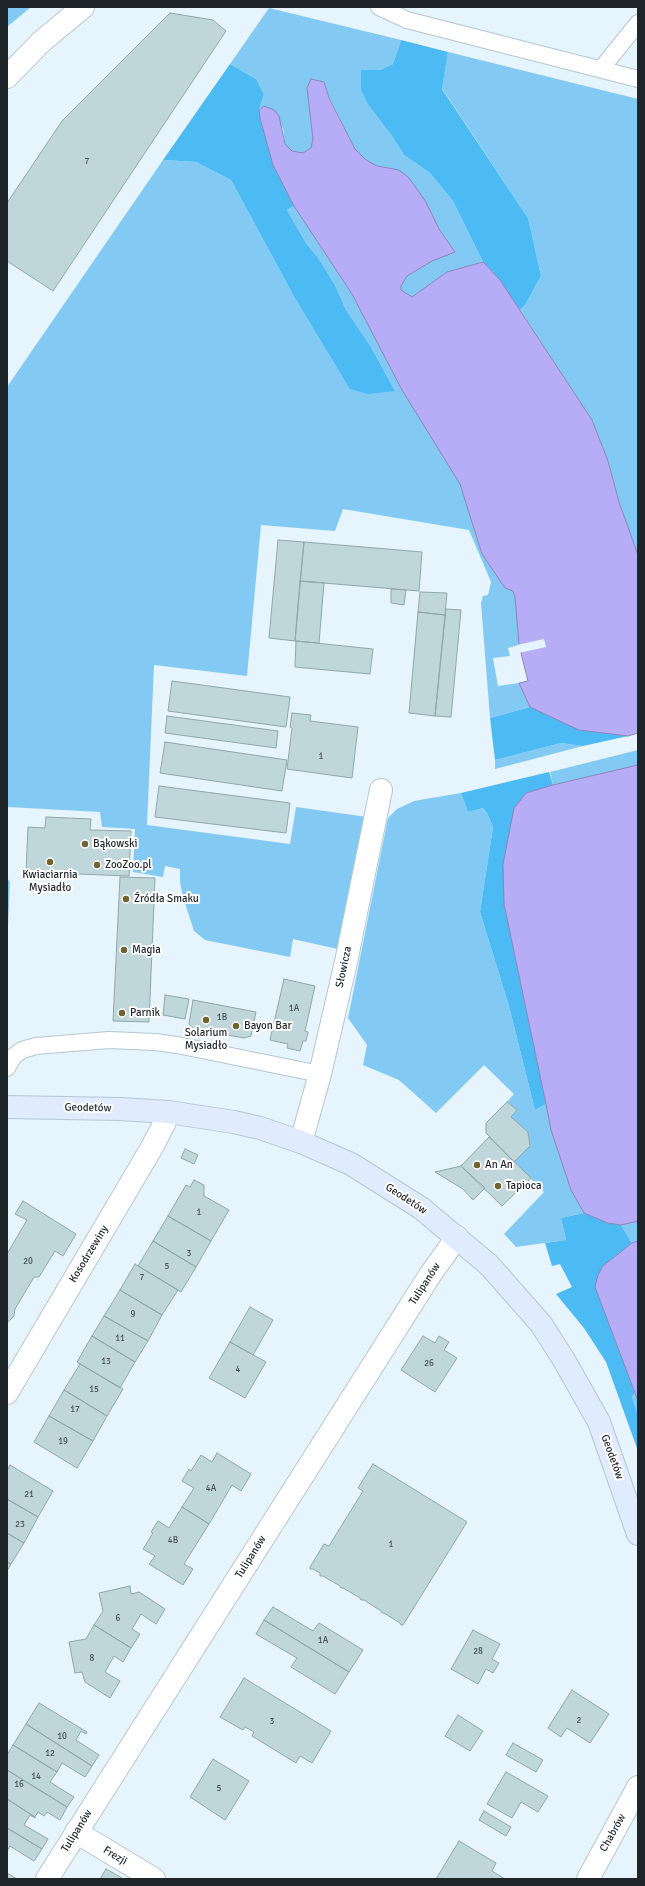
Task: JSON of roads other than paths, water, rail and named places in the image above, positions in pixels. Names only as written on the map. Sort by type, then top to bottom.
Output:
[{"type":"street","points":[[7,77],[41,42],[83,7]]},
{"type":"street","name":"Słowicza","points":[[301,1142],[320,1074],[346,962],[381,790]]},
{"type":"street","name":"Geodetów","points":[[7,1107],[120,1108],[168,1112],[234,1122],[260,1128],[301,1142],[351,1164],[421,1208],[489,1265],[541,1324],[564,1360],[599,1422],[638,1534]]},
{"type":"street","name":"Kosodrzewiny","points":[[7,1393],[151,1150],[164,1124],[168,1112]]},
{"type":"street","name":"Tulipanów","points":[[47,1879],[426,1282],[457,1237]]},
{"type":"street","name":"Chabrów","points":[[588,1879],[638,1787]]},
{"type":"street","name":"Frezji","points":[[76,1832],[154,1879]]},
{"type":"lane","points":[[378,7],[408,20],[638,79]]},
{"type":"lane","points":[[601,70],[638,23]]},
{"type":"lane","points":[[7,1068],[18,1053],[36,1046],[109,1040],[155,1042],[177,1045],[320,1074]]},
{"type":"place","name":"Bąkowski","points":[[85,844]]},
{"type":"place","name":"Kwiaciarnia Mysiadło","points":[[50,862]]},
{"type":"place","name":"ZooZoo.pl","points":[[97,865]]},
{"type":"place","name":"Źródła Smaku","points":[[126,899]]},
{"type":"place","name":"Magia","points":[[124,950]]},
{"type":"place","name":"Parnik","points":[[122,1013]]},
{"type":"place","name":"Solarium Mysiadło","points":[[206,1020]]},
{"type":"place","name":"Bayon Bar","points":[[236,1026]]},
{"type":"place","name":"An An","points":[[477,1165]]},
{"type":"place","name":"Tapioca","points":[[498,1186]]}]
